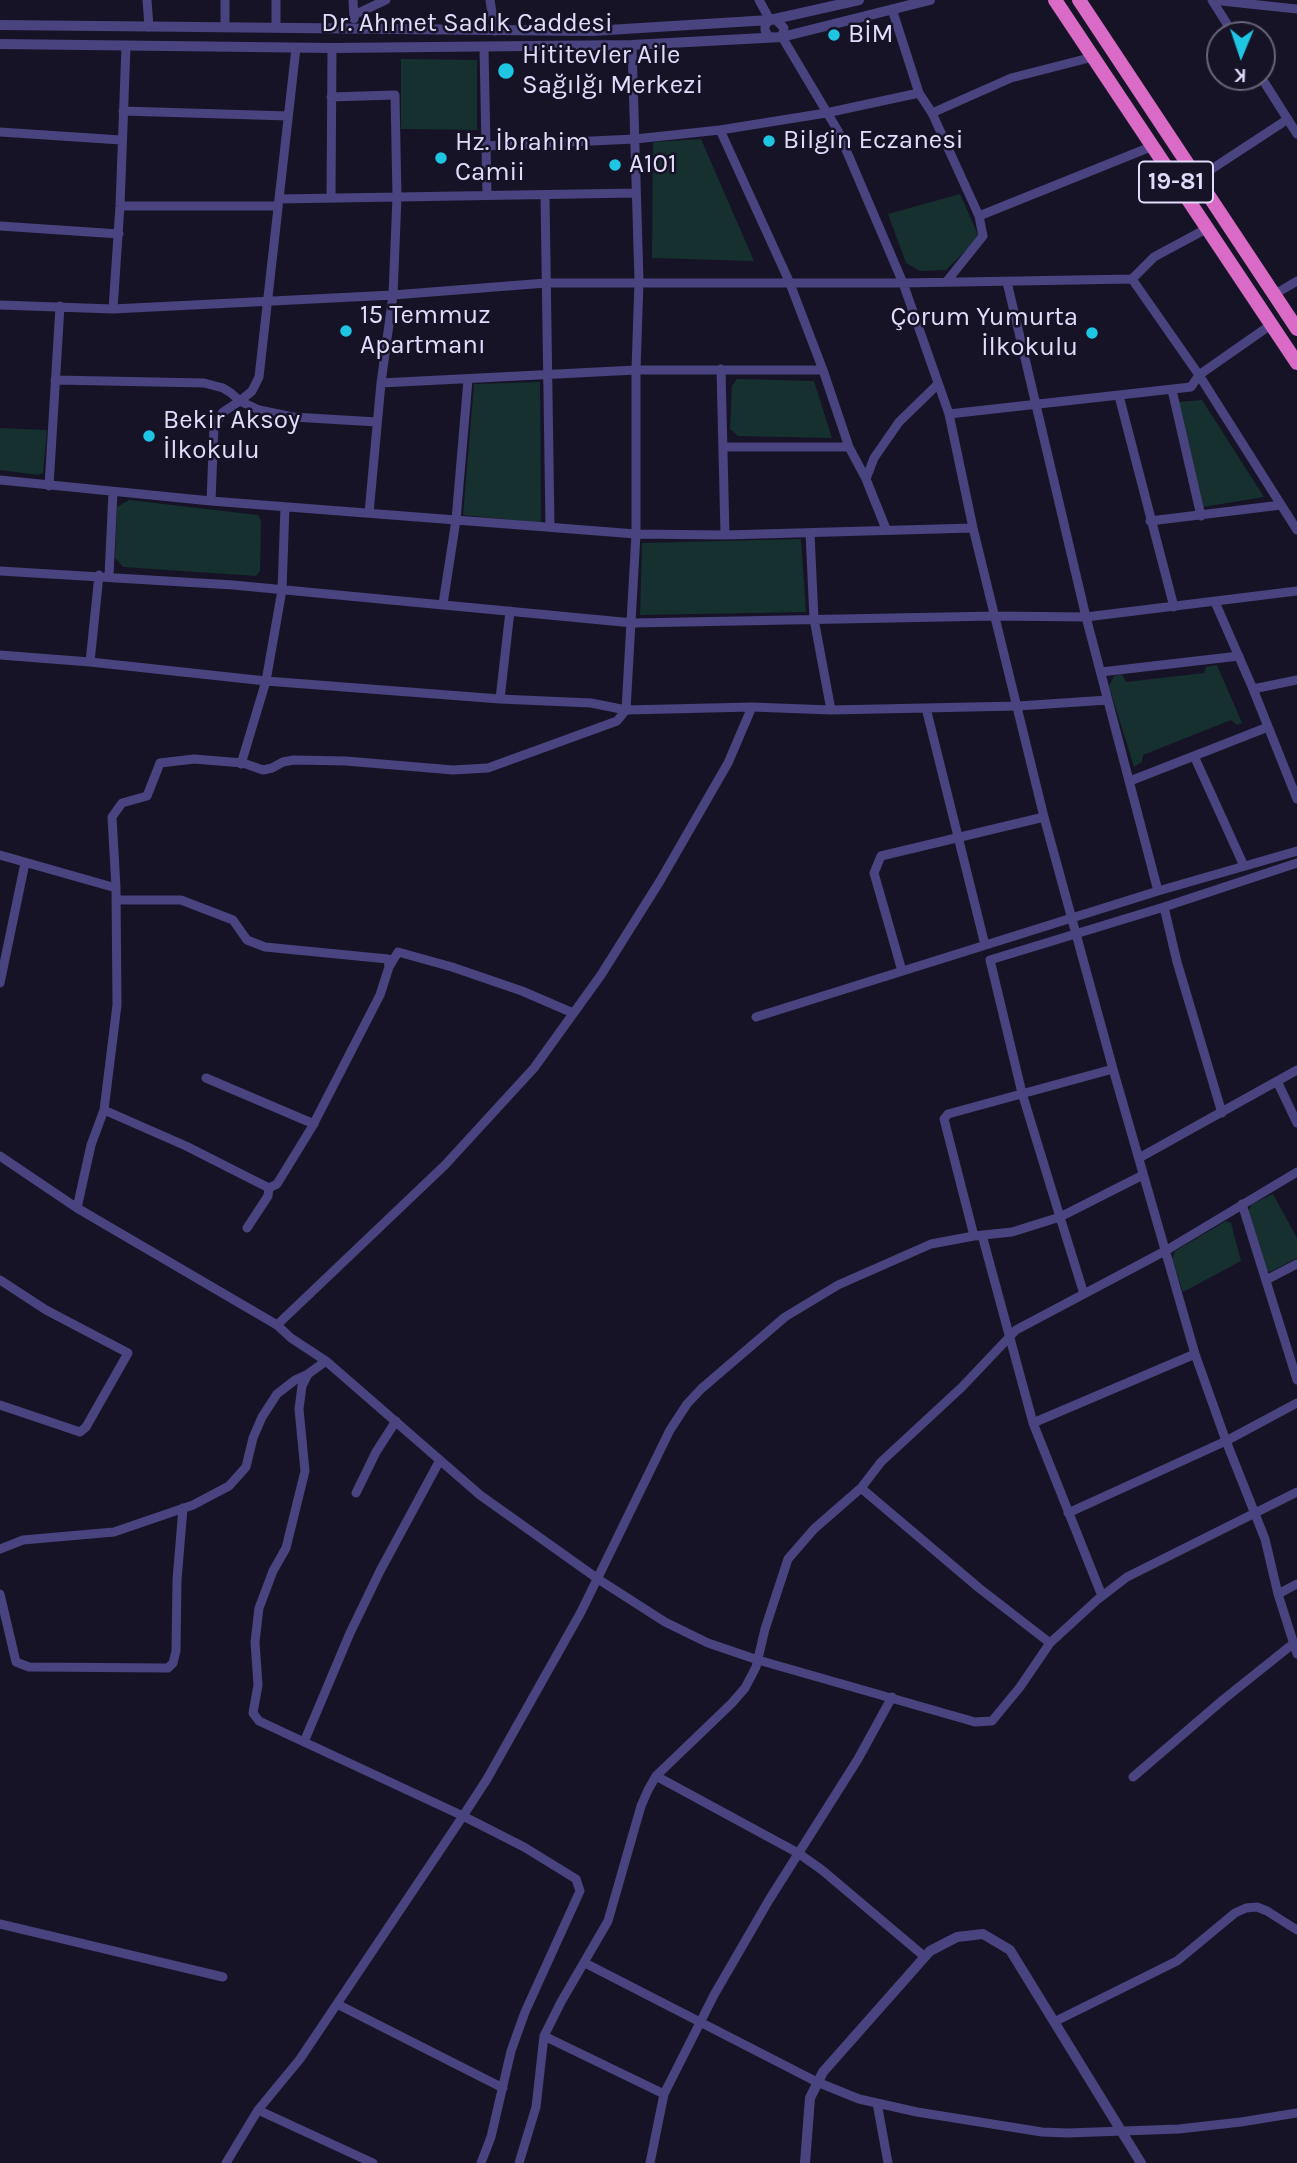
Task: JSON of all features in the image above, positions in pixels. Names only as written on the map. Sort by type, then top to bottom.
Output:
[{"type":"highway","name":"19-81","points":[[1055,0],[1297,363]]},
{"type":"highway","name":"19-81","points":[[1079,0],[1297,329]]},
{"type":"street","points":[[147,0],[149,27]]},
{"type":"street","points":[[225,0],[225,27]]},
{"type":"street","points":[[275,0],[276,27]]},
{"type":"street","points":[[353,0],[354,27]]},
{"type":"street","points":[[354,15],[386,0]]},
{"type":"street","points":[[490,0],[495,31]]},
{"type":"street","points":[[758,0],[773,20],[784,28],[777,37]]},
{"type":"street","name":"Dr. Ahmet Sadık Caddesi","points":[[0,25],[592,31],[773,20],[859,0]]},
{"type":"street","name":"Dr. Ahmet Sadık Caddesi","points":[[0,44],[296,48],[632,45],[777,37],[930,0]]},
{"type":"street","points":[[1212,0],[1297,9]]},
{"type":"street","points":[[1212,0],[1225,21]]},
{"type":"street","points":[[892,9],[919,93],[932,113],[979,216],[983,236],[947,281]]},
{"type":"street","points":[[773,20],[765,25],[765,30],[768,36],[777,37]]},
{"type":"street","points":[[777,37],[838,131],[903,283],[949,414],[973,528],[1044,817],[1112,1069],[1195,1353],[1265,1539],[1278,1594],[1297,1654]]},
{"type":"street","points":[[77,1208],[91,1146],[104,1110],[117,1006],[116,888],[112,817],[122,803],[147,796],[160,763],[194,760],[241,764],[263,770],[294,760],[346,761],[453,770],[488,768],[617,721],[626,710],[636,534],[639,281],[632,45]]},
{"type":"street","points":[[113,309],[126,46]]},
{"type":"street","points":[[211,501],[214,426],[222,412],[252,391],[259,377],[265,302],[296,48]]},
{"type":"street","points":[[331,198],[332,48]]},
{"type":"street","points":[[484,48],[487,195]]},
{"type":"street","points":[[932,113],[1011,78],[1093,57]]},
{"type":"street","points":[[1270,91],[1297,134]]},
{"type":"street","points":[[485,146],[635,139],[720,130],[826,113],[919,93]]},
{"type":"street","points":[[331,97],[395,95],[397,197],[393,295],[381,383],[369,513]]},
{"type":"street","points":[[123,111],[288,116]]},
{"type":"street","points":[[1198,178],[1288,120]]},
{"type":"street","points":[[720,130],[789,281],[849,447],[866,479],[886,529]]},
{"type":"street","points":[[0,132],[121,140]]},
{"type":"street","points":[[979,216],[1153,146]]},
{"type":"street","points":[[120,206],[331,198],[635,193]]},
{"type":"street","points":[[545,196],[550,527]]},
{"type":"street","points":[[0,226],[118,234]]},
{"type":"street","points":[[0,305],[113,309],[393,295],[545,283],[903,283],[1132,279],[1154,257],[1206,229]]},
{"type":"street","points":[[1132,279],[1199,374],[1297,530]]},
{"type":"street","points":[[1275,294],[1297,281]]},
{"type":"street","points":[[1007,282],[1086,617],[1158,891]]},
{"type":"street","points":[[49,486],[60,306]]},
{"type":"street","points":[[949,414],[1191,387],[1199,374],[1272,324]]},
{"type":"street","points":[[721,369],[725,535]]},
{"type":"street","points":[[381,383],[636,370],[823,370]]},
{"type":"street","points":[[55,380],[204,383],[223,388],[240,401],[259,410],[293,417],[377,422]]},
{"type":"street","points":[[443,604],[456,520],[468,380]]},
{"type":"street","points":[[866,479],[874,458],[900,422],[937,385]]},
{"type":"street","points":[[1172,390],[1201,516]]},
{"type":"street","points":[[1119,396],[1174,607]]},
{"type":"street","points":[[724,447],[849,447]]},
{"type":"street","points":[[0,480],[211,501],[636,534],[725,535],[973,528]]},
{"type":"street","points":[[90,662],[104,575],[113,492]]},
{"type":"street","points":[[1150,521],[1281,505]]},
{"type":"street","points":[[241,764],[267,681],[282,590],[285,507]]},
{"type":"street","points":[[810,533],[814,619],[831,710]]},
{"type":"street","points":[[0,570],[104,575],[633,623],[996,616],[1086,617],[1297,591]]},
{"type":"street","points":[[1215,602],[1297,799]]},
{"type":"street","points":[[500,699],[510,611]]},
{"type":"street","points":[[0,655],[267,681],[500,699],[591,703],[626,710],[752,707],[831,710],[1017,706],[1108,700]]},
{"type":"street","points":[[1101,672],[1239,656]]},
{"type":"street","points":[[1253,689],[1297,680]]},
{"type":"street","points":[[277,1325],[445,1165],[534,1068],[601,975],[700,815],[728,763],[752,707]]},
{"type":"street","points":[[926,708],[985,945]]},
{"type":"street","points":[[1130,781],[1268,727]]},
{"type":"street","points":[[1194,756],[1244,866]]},
{"type":"street","points":[[902,971],[874,873],[881,856],[1044,817]]},
{"type":"street","points":[[756,1017],[1158,891],[1297,851]]},
{"type":"street","points":[[0,855],[116,888]]},
{"type":"street","points":[[0,982],[25,863]]},
{"type":"street","points":[[1084,1294],[1023,1093],[990,960],[1297,863]]},
{"type":"street","points":[[116,900],[181,900],[233,920],[247,940],[265,947],[388,959],[389,967]]},
{"type":"street","points":[[1164,907],[1177,962],[1222,1113]]},
{"type":"street","points":[[269,1188],[276,1184],[314,1124],[380,995],[389,967],[398,953],[452,967],[522,991],[573,1013]]},
{"type":"street","points":[[1102,1596],[1033,1423],[944,1119],[948,1114],[1112,1069]]},
{"type":"street","points":[[1139,1158],[1297,1070]]},
{"type":"street","points":[[206,1078],[314,1124]]},
{"type":"street","points":[[1277,1081],[1297,1124]]},
{"type":"street","points":[[104,1110],[186,1146],[269,1188]]},
{"type":"street","points":[[0,1156],[77,1208],[277,1325],[291,1338],[326,1360],[480,1495],[598,1580],[665,1622],[708,1643],[758,1660],[975,1722],[992,1721],[1020,1687],[1050,1643],[1127,1577],[1297,1492]]},
{"type":"street","points":[[519,2163],[536,2107],[544,2036],[608,1921],[641,1806],[656,1776],[745,1688],[758,1660],[765,1629],[788,1559],[814,1529],[862,1488],[881,1462],[962,1387],[1009,1336],[1165,1251],[1297,1172]]},
{"type":"street","points":[[226,2163],[258,2110],[300,2059],[487,1779],[598,1580],[670,1430],[687,1404],[721,1371],[785,1317],[838,1285],[931,1244],[1012,1232],[1060,1217],[1143,1175]]},
{"type":"street","points":[[247,1228],[268,1196],[269,1188]]},
{"type":"street","points":[[1242,1205],[1297,1380]]},
{"type":"street","points":[[1266,1280],[1297,1264]]},
{"type":"street","points":[[0,1280],[46,1310],[128,1353],[80,1433],[0,1405]]},
{"type":"street","points":[[1033,1423],[1195,1353]]},
{"type":"street","points":[[0,1549],[23,1540],[114,1532],[183,1508],[229,1486],[246,1466],[262,1417],[277,1394],[326,1360]]},
{"type":"street","points":[[308,1374],[302,1386],[299,1409],[305,1471],[286,1548],[259,1608],[256,1643],[258,1685],[253,1713],[259,1721],[524,1847],[576,1879],[579,1885],[580,1891],[525,2012],[511,2051],[491,2137],[481,2163]]},
{"type":"street","points":[[1068,1513],[1226,1441],[1297,1402]]},
{"type":"street","points":[[355,1493],[396,1421]]},
{"type":"street","points":[[304,1742],[349,1633],[440,1460]]},
{"type":"street","points":[[862,1488],[1050,1643]]},
{"type":"street","points":[[0,1594],[16,1662],[29,1667],[168,1668],[173,1663],[176,1651],[177,1580],[183,1508]]},
{"type":"street","points":[[1278,1594],[1297,1584]]},
{"type":"street","points":[[1133,1777],[1294,1643]]},
{"type":"street","points":[[650,2163],[664,2094],[727,1972],[858,1759],[892,1697]]},
{"type":"street","points":[[656,1776],[798,1853],[925,1957]]},
{"type":"street","points":[[1054,2022],[1177,1961],[1235,1913],[1246,1908],[1267,1911],[1297,1930]]},
{"type":"street","points":[[0,1924],[223,1977]]},
{"type":"street","points":[[805,2163],[810,2098],[823,2072],[930,1951],[957,1937],[983,1934],[1010,1950],[1141,2163]]},
{"type":"street","points":[[585,1963],[817,2082],[877,2103],[1042,2132],[1121,2131],[1229,2124],[1297,2113]]},
{"type":"street","points":[[337,2004],[503,2088]]},
{"type":"street","points":[[544,2036],[664,2094]]},
{"type":"street","points":[[877,2103],[888,2163]]},
{"type":"street","points":[[258,2110],[373,2163]]},
{"type":"green space","points":[[401,59],[477,60],[477,130],[401,129]]},
{"type":"green space","points":[[701,139],[754,261],[652,258],[653,142]]},
{"type":"green space","points":[[960,194],[979,237],[946,270],[920,271],[906,263],[888,214]]},
{"type":"green space","points":[[737,379],[814,381],[832,438],[738,436],[730,429],[732,386]]},
{"type":"green space","points":[[540,382],[541,523],[463,515],[474,384]]},
{"type":"green space","points":[[1202,400],[1264,497],[1203,507],[1178,402]]},
{"type":"green space","points":[[0,428],[47,430],[43,473],[38,475],[0,470]]},
{"type":"green space","points":[[129,500],[258,515],[261,521],[260,571],[256,576],[123,567],[115,558],[117,507]]},
{"type":"green space","points":[[801,539],[806,612],[640,615],[642,543]]},
{"type":"green space","points":[[1217,665],[1242,723],[1237,725],[1231,720],[1143,755],[1142,762],[1134,767],[1109,686],[1114,676],[1122,674],[1126,682],[1204,673],[1206,667]]},
{"type":"green space","points":[[1273,1194],[1297,1238],[1297,1258],[1270,1272],[1264,1268],[1247,1213],[1252,1204]]},
{"type":"green space","points":[[1226,1221],[1231,1223],[1241,1261],[1183,1292],[1172,1260],[1175,1251]]},
{"type":"place","name":"BİM","points":[[834,35]]},
{"type":"place","name":"Hititevler Aile Sağılğı Merkezi","points":[[506,71]]},
{"type":"place","name":"Bilgin Eczanesi","points":[[769,141]]},
{"type":"place","name":"Hz. İbrahim Camii","points":[[441,158]]},
{"type":"place","name":"A101","points":[[615,165]]},
{"type":"place","name":"15 Temmuz Apartmanı","points":[[346,331]]},
{"type":"place","name":"Çorum Yumurta İlkokulu","points":[[1092,333]]},
{"type":"place","name":"Bekir Aksoy İlkokulu","points":[[149,436]]}]
